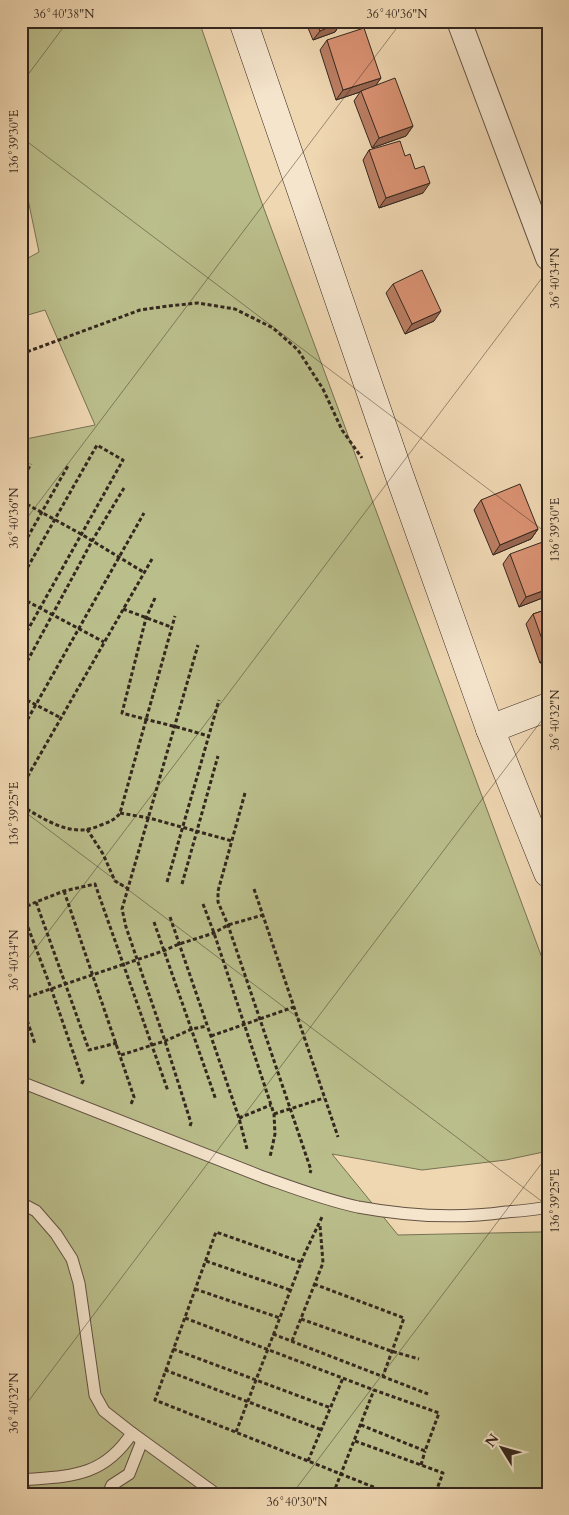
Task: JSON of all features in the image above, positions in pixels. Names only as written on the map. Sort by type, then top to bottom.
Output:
[{"type":"street","points":[[243,21],[399,474],[490,729],[548,873]]},
{"type":"street","points":[[459,21],[548,258]]},
{"type":"street","points":[[490,729],[548,707]]},
{"type":"lane","points":[[21,1082],[263,1177],[329,1200],[396,1213],[447,1216],[490,1214],[548,1207]]},
{"type":"lane","points":[[21,1203],[36,1211],[56,1234],[72,1259],[79,1283],[95,1395],[104,1411],[216,1494]]},
{"type":"lane","points":[[21,1480],[69,1476],[87,1472],[104,1464],[122,1448],[132,1433]]},
{"type":"lane","points":[[108,1494],[112,1485],[129,1474],[142,1441]]},
{"type":"path","points":[[21,354],[140,310],[198,304],[235,309],[273,328],[298,350],[323,389],[342,430],[370,469],[384,475],[399,474]]},
{"type":"path","points":[[21,579],[97,445],[123,460],[21,642]]},
{"type":"path","points":[[21,481],[31,464]]},
{"type":"path","points":[[21,549],[69,464]]},
{"type":"path","points":[[21,673],[92,541],[124,488]]},
{"type":"path","points":[[21,501],[81,534],[145,573]]},
{"type":"path","points":[[21,731],[144,513]]},
{"type":"path","points":[[21,788],[152,560]]},
{"type":"path","points":[[21,598],[104,642]]},
{"type":"path","points":[[155,598],[146,618],[122,713],[208,736]]},
{"type":"path","points":[[123,609],[172,627]]},
{"type":"path","points":[[21,806],[56,826],[78,831],[96,827],[116,819],[120,812],[175,616]]},
{"type":"path","points":[[183,1146],[191,1123],[136,959],[122,909],[198,645]]},
{"type":"path","points":[[21,697],[61,718]]},
{"type":"path","points":[[167,882],[219,700]]},
{"type":"path","points":[[182,884],[218,756]]},
{"type":"path","points":[[245,793],[218,892],[218,902],[260,1018],[311,1170],[302,1191]]},
{"type":"path","points":[[120,812],[183,826],[232,841]]},
{"type":"path","points":[[87,829],[103,854],[115,881],[127,888]]},
{"type":"path","points":[[75,1102],[82,1082],[51,988],[21,909],[64,891],[95,884],[168,1091]]},
{"type":"path","points":[[254,889],[338,1137]]},
{"type":"path","points":[[64,891],[134,1097]]},
{"type":"path","points":[[36,902],[89,1050],[117,1043]]},
{"type":"path","points":[[203,904],[274,1114],[275,1134],[263,1177]]},
{"type":"path","points":[[35,1044],[21,1001],[51,988],[123,965],[263,915]]},
{"type":"path","points":[[170,917],[248,1147]]},
{"type":"path","points":[[154,922],[216,1100]]},
{"type":"path","points":[[211,1036],[294,1007]]},
{"type":"path","points":[[120,1055],[207,1026]]},
{"type":"path","points":[[274,1114],[324,1098]]},
{"type":"path","points":[[239,1118],[271,1106]]},
{"type":"path","points":[[236,1432],[301,1262],[329,1200]]},
{"type":"path","points":[[292,1342],[323,1263],[319,1224]]},
{"type":"path","points":[[301,1262],[216,1232],[155,1400],[391,1494]]},
{"type":"path","points":[[206,1261],[290,1290]]},
{"type":"path","points":[[314,1284],[404,1318],[383,1376]]},
{"type":"path","points":[[195,1289],[280,1318]]},
{"type":"path","points":[[185,1318],[439,1413],[421,1465]]},
{"type":"path","points":[[301,1319],[419,1359]]},
{"type":"path","points":[[273,1334],[428,1394]]},
{"type":"path","points":[[173,1349],[331,1408]]},
{"type":"path","points":[[165,1370],[322,1430]]},
{"type":"path","points":[[308,1461],[343,1378]]},
{"type":"path","points":[[333,1494],[374,1390]]},
{"type":"path","points":[[360,1425],[426,1451]]},
{"type":"path","points":[[355,1440],[443,1474],[435,1494]]},
{"type":"green space","points":[[21,21],[199,21],[260,198],[548,974],[548,1151],[506,1160],[422,1170],[332,1154],[398,1235],[548,1231],[548,1494],[21,1494],[21,440],[95,425],[45,310],[21,317],[21,262],[39,252],[21,166]]},
{"type":"building","points":[[316,21],[341,21],[341,22],[320,31]]},
{"type":"building","points":[[364,28],[381,78],[343,90],[327,40]]},
{"type":"building","points":[[395,78],[413,126],[379,138],[361,91]]},
{"type":"building","points":[[400,141],[405,156],[410,154],[415,169],[424,166],[430,183],[386,198],[369,150]]},
{"type":"building","points":[[422,270],[441,311],[412,324],[393,284]]},
{"type":"building","points":[[520,484],[538,529],[500,545],[481,500]]},
{"type":"building","points":[[548,540],[548,589],[526,597],[510,554]]},
{"type":"building","points":[[548,609],[548,653],[547,653],[533,614]]}]
